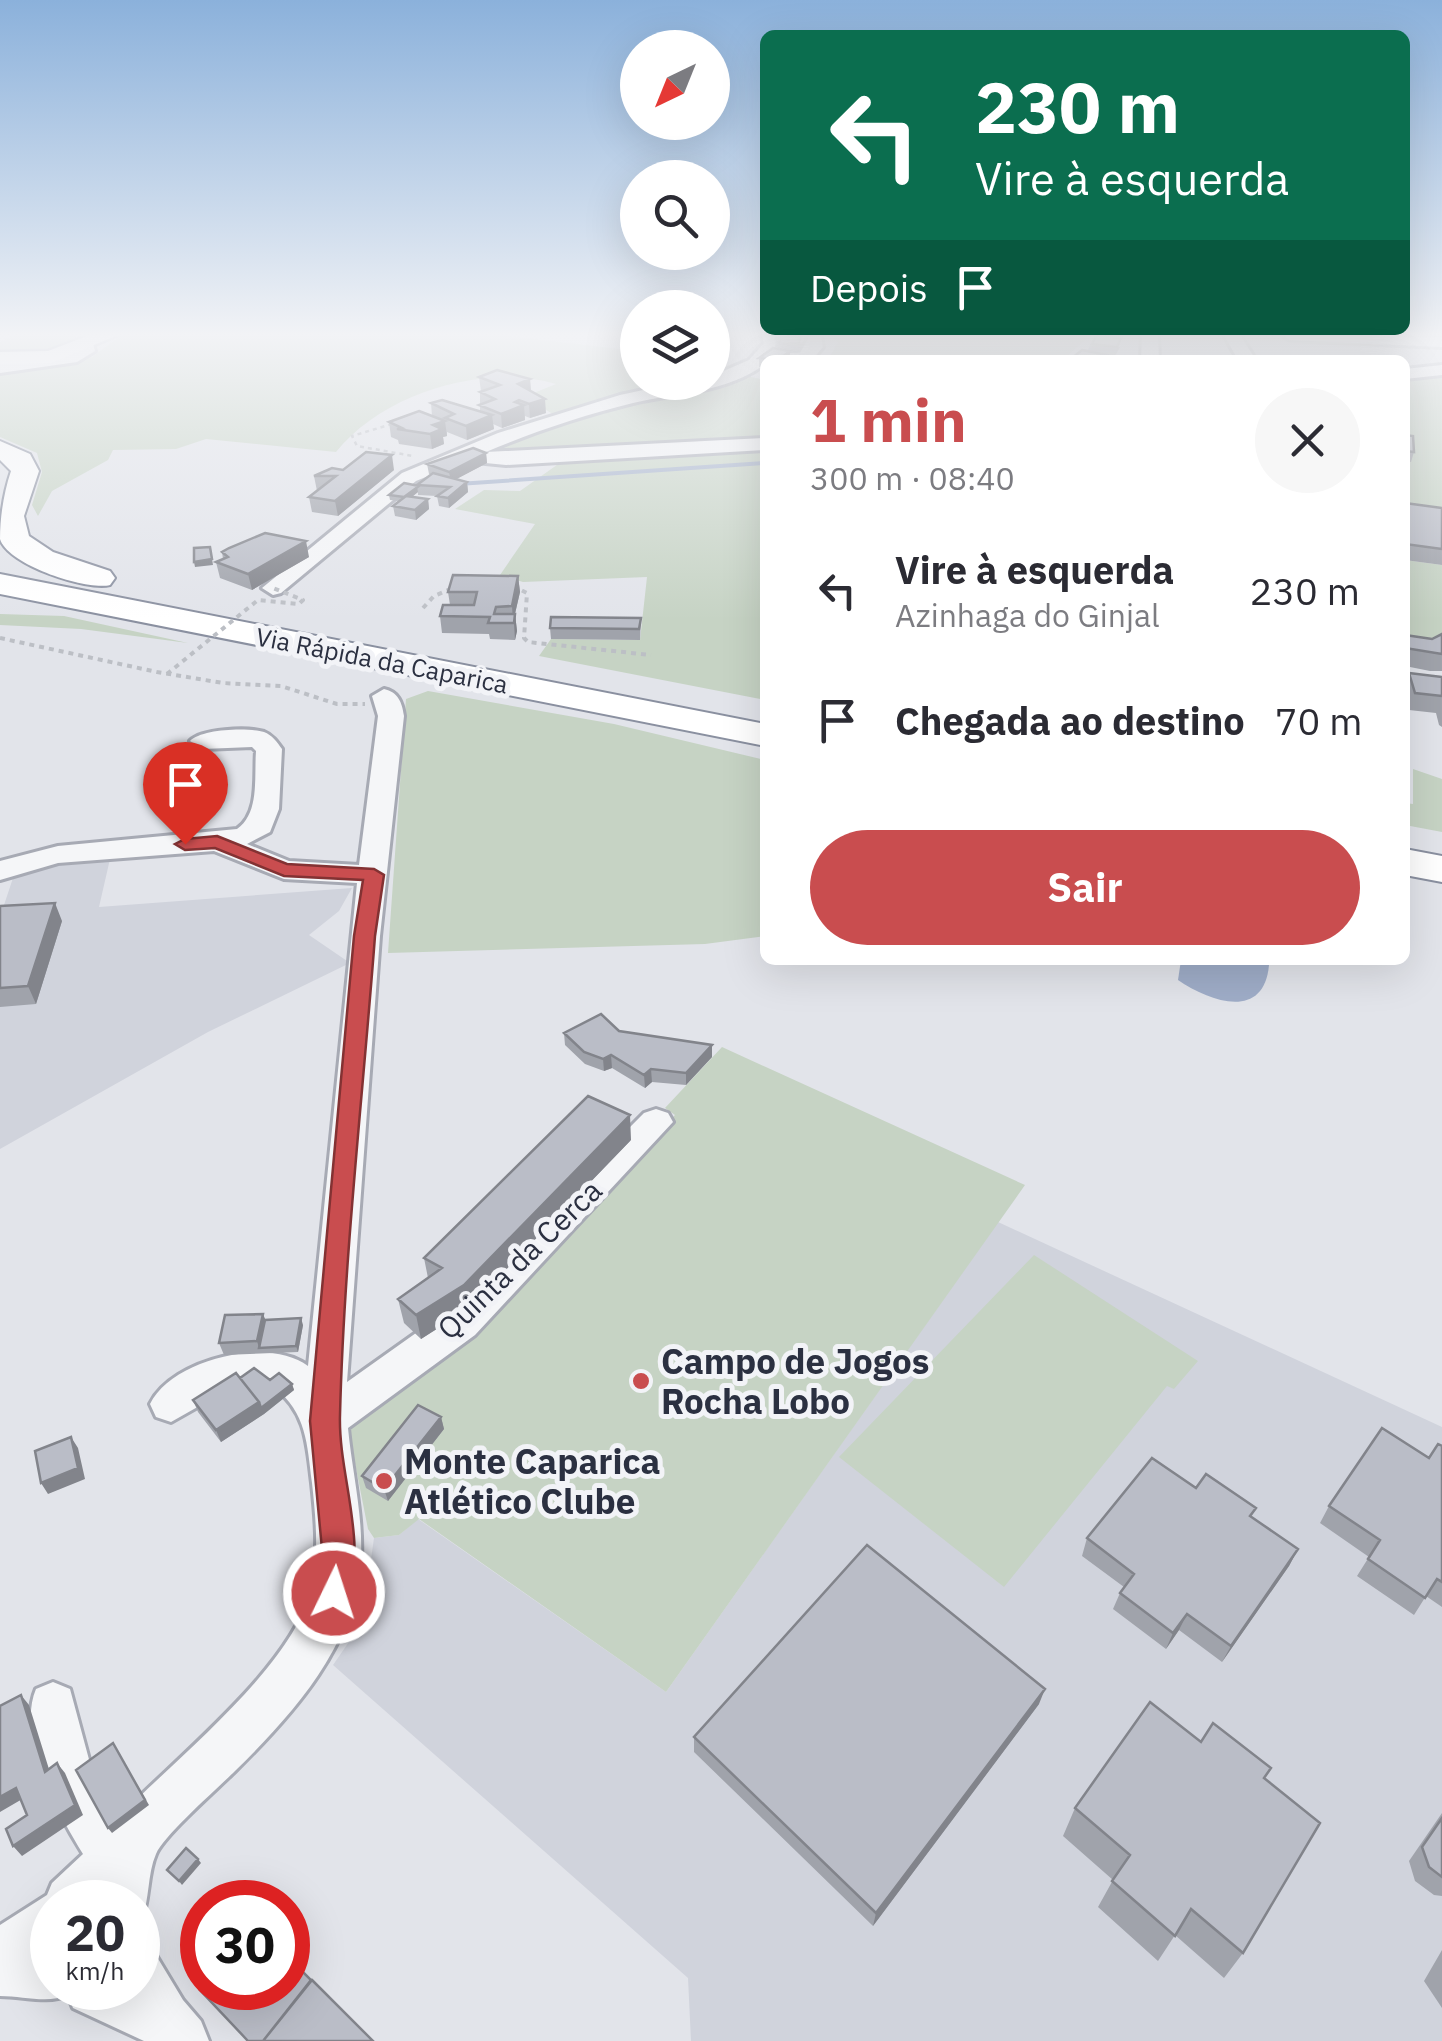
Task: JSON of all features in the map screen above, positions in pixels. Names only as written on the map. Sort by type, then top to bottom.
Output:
[{"type":"highway","points":[[0,449],[20,460],[25,471],[9,515],[10,529],[18,542],[52,563],[150,595]]},
{"type":"highway","points":[[0,460],[8,473],[0,488]]},
{"type":"highway","name":"Via Rápida da Caparica","points":[[0,565],[760,713]]},
{"type":"highway","name":"Via Rápida da Caparica","points":[[0,584],[760,734]]},
{"type":"highway","points":[[0,610],[262,636]]},
{"type":"highway","points":[[1410,840],[1442,846]]},
{"type":"highway","points":[[1410,863],[1442,869]]},
{"type":"street","points":[[272,588],[409,477],[527,430]]},
{"type":"street","points":[[453,458],[506,459],[760,444]]},
{"type":"street","points":[[54,1706],[71,1788],[123,1867],[302,1658],[334,1593],[338,1560],[325,1421],[387,701]]},
{"type":"street","points":[[0,870],[28,858],[56,853],[217,842],[250,835],[261,824],[270,750],[258,739],[203,741]]},
{"type":"street","points":[[217,842],[284,870],[374,875]]},
{"type":"street","name":"Quinta da Cerca","points":[[325,1421],[461,1323],[656,1122]]},
{"type":"street","points":[[171,1404],[216,1375],[281,1369],[304,1386],[325,1421]]},
{"type":"street","points":[[0,1958],[30,1936]]},
{"type":"street","points":[[0,1969],[30,1968]]},
{"type":"path","points":[[371,430],[352,436],[357,446],[453,458]]},
{"type":"path","points":[[498,584],[528,593],[524,638],[528,642],[652,655]]},
{"type":"path","points":[[437,610],[423,608],[446,590],[466,586]]},
{"type":"path","points":[[167,674],[258,600],[299,604],[302,600],[272,588]]},
{"type":"path","points":[[0,638],[167,674],[223,683],[281,686],[337,704],[387,701]]},
{"type":"shaded area","points":[[110,859],[99,907],[352,888],[339,911],[309,935],[350,963],[208,1032],[0,1149],[0,917],[16,869]]},
{"type":"shaded area","points":[[998,1222],[1442,1427],[1442,2041],[691,2041],[688,1978],[333,1665],[362,1623],[374,1538],[399,1535],[418,1519],[666,1692]]},
{"type":"green space","points":[[0,430],[357,430],[336,452],[206,439],[176,449],[113,450],[108,460],[52,491],[38,516],[32,505],[42,472],[37,453],[0,437]]},
{"type":"green space","points":[[544,430],[760,430],[760,441],[494,456],[484,451]]},
{"type":"green space","points":[[1410,430],[1442,430],[1442,519],[1410,514]]},
{"type":"green space","points":[[760,447],[760,699],[539,656],[551,639],[640,640],[647,577],[523,582],[500,575],[535,524],[455,509],[484,490],[520,491],[564,460]]},
{"type":"green space","points":[[1410,561],[1442,565],[1442,647],[1410,652]]},
{"type":"green space","points":[[0,614],[64,616],[188,643],[81,629],[0,625]]},
{"type":"green space","points":[[428,691],[614,724],[760,759],[760,937],[705,944],[388,953],[406,699]]},
{"type":"green space","points":[[1413,769],[1442,779],[1442,832],[1410,826],[1410,804],[1413,804]]},
{"type":"green space","name":"Campo de Jogos Rocha Lobo","points":[[722,1047],[1025,1185],[666,1692],[419,1519],[399,1535],[374,1538],[368,1529],[346,1418],[476,1321],[675,1115],[665,1108]]},
{"type":"green space","points":[[1034,1255],[1198,1361],[1174,1389],[1167,1386],[1004,1587],[839,1457]]},
{"type":"water","points":[[1180,965],[1269,965],[1265,983],[1257,994],[1234,1002],[1205,995],[1178,980]]},
{"type":"building","points":[[405,430],[439,430],[430,434]]},
{"type":"building","points":[[473,448],[486,453],[449,472],[427,464]]},
{"type":"building","points":[[366,452],[392,455],[335,501],[309,497],[336,476],[314,476],[332,468],[343,470]]},
{"type":"building","points":[[433,473],[467,482],[448,498],[437,496],[450,487],[417,485]]},
{"type":"building","points":[[404,483],[419,486],[404,497],[389,495]]},
{"type":"building","points":[[406,496],[428,499],[415,510],[393,506]]},
{"type":"building","points":[[1410,504],[1442,508],[1442,549],[1410,545]]},
{"type":"building","points":[[265,533],[306,541],[248,574],[216,562],[228,557],[222,552]]},
{"type":"building","points":[[210,547],[212,559],[194,562],[194,548]]},
{"type":"building","points":[[453,575],[518,576],[512,606],[496,607],[494,614],[515,614],[514,623],[488,623],[490,617],[440,616],[443,605],[474,605],[477,592],[448,592]]},
{"type":"building","points":[[551,617],[641,618],[639,629],[550,628]]},
{"type":"building","points":[[1442,634],[1442,654],[1410,649],[1410,636],[1432,639]]},
{"type":"building","points":[[1410,673],[1442,677],[1442,696],[1415,693]]},
{"type":"building","points":[[55,903],[28,986],[0,988],[0,906]]},
{"type":"building","points":[[601,1014],[619,1031],[712,1045],[686,1073],[651,1069],[644,1075],[611,1055],[603,1059],[584,1052],[564,1033]]},
{"type":"building","points":[[588,1096],[630,1115],[464,1285],[416,1315],[398,1299],[442,1268],[424,1258]]},
{"type":"building","points":[[263,1314],[257,1341],[219,1343],[225,1315]]},
{"type":"building","points":[[301,1318],[296,1346],[259,1348],[265,1320]]},
{"type":"building","points":[[254,1368],[270,1380],[279,1373],[292,1384],[261,1408],[240,1378]]},
{"type":"building","points":[[236,1373],[259,1402],[216,1430],[193,1400]]},
{"type":"building","points":[[418,1405],[441,1417],[384,1489],[362,1476]]},
{"type":"building","points":[[1382,1428],[1429,1458],[1438,1444],[1442,1446],[1442,1582],[1437,1579],[1425,1598],[1368,1559],[1380,1540],[1329,1506]]},
{"type":"building","points":[[71,1437],[78,1468],[41,1483],[35,1451]]},
{"type":"building","points":[[1152,1458],[1196,1488],[1206,1474],[1256,1508],[1250,1516],[1298,1549],[1231,1646],[1187,1614],[1173,1633],[1120,1593],[1134,1574],[1087,1538]]},
{"type":"building","points":[[867,1545],[1045,1689],[876,1913],[694,1737]]},
{"type":"building","points":[[21,1695],[45,1772],[57,1763],[75,1805],[13,1846],[6,1829],[27,1815],[16,1788],[0,1797],[0,1706]]},
{"type":"building","points":[[1150,1702],[1201,1742],[1213,1723],[1271,1768],[1264,1778],[1320,1823],[1243,1953],[1191,1909],[1175,1936],[1112,1881],[1130,1855],[1075,1808]]},
{"type":"building","points":[[113,1743],[145,1800],[108,1828],[76,1770]]},
{"type":"building","points":[[1442,1818],[1442,1877],[1429,1867],[1422,1847]]},
{"type":"building","points":[[186,1848],[198,1859],[179,1881],[167,1870]]},
{"type":"building","points":[[312,1980],[373,2041],[263,2041],[288,2010],[310,2010]]},
{"type":"building","points":[[219,2010],[287,2010],[263,2041],[248,2041]]},
{"type":"waterway","points":[[458,484],[760,463]]},
{"type":"place","name":"Campo de Jogos Rocha Lobo","points":[[641,1381]]},
{"type":"place","name":"Monte Caparica Atlético Clube","points":[[384,1481]]},
{"type":"route","points":[[185,844],[217,842],[284,870],[374,875],[364,936],[326,1388],[325,1421],[338,1560],[334,1593]]}]
